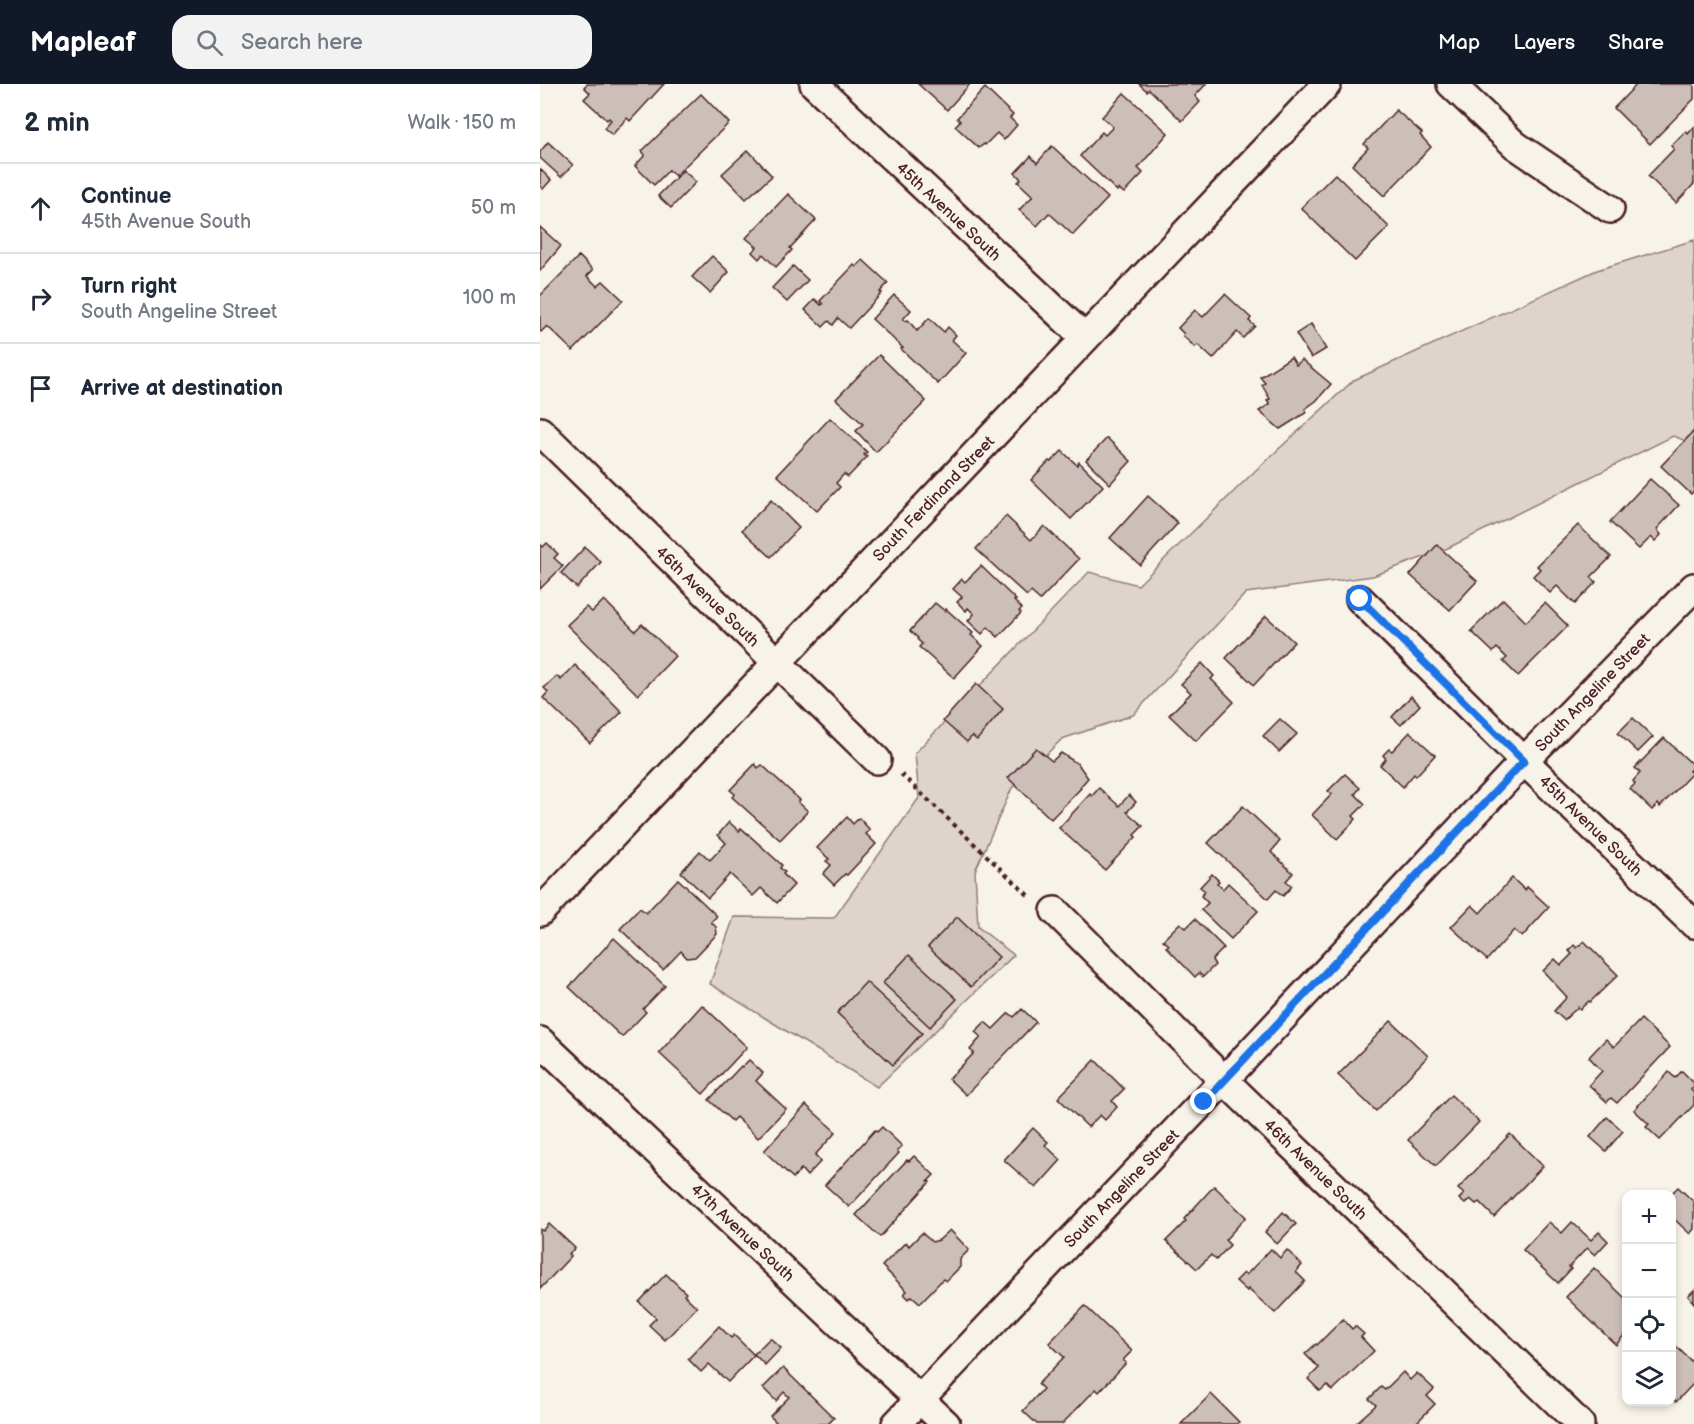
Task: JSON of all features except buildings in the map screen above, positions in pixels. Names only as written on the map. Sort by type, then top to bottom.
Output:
[{"type":"street","name":"45th Avenue South","points":[[814,84],[1085,338]]},
{"type":"street","name":"South Ferdinand Street","points":[[540,912],[1327,84]]},
{"type":"street","points":[[1451,84],[1515,145],[1610,209]]},
{"type":"street","name":"46th Avenue South","points":[[540,431],[878,760]]},
{"type":"street","name":"South Angeline Street","points":[[896,1424],[1524,761],[1694,587]]},
{"type":"street","name":"45th Avenue South","points":[[1360,599],[1694,924]]},
{"type":"street","name":"46th Avenue South","points":[[1043,905],[1580,1424]]},
{"type":"street","name":"47th Avenue South","points":[[540,1041],[946,1424]]},
{"type":"path","points":[[902,776],[1043,905]]},
{"type":"shaded area","points":[[1694,240],[1694,444],[1673,436],[1448,548],[1373,576],[1246,593],[1133,715],[1062,739],[1012,788],[975,871],[978,927],[1014,955],[877,1087],[710,984],[734,917],[834,918],[919,798],[915,753],[1089,572],[1138,585],[1257,469],[1354,380],[1597,270]]},
{"type":"route","points":[[1204,1102],[1524,761],[1360,599]]}]
